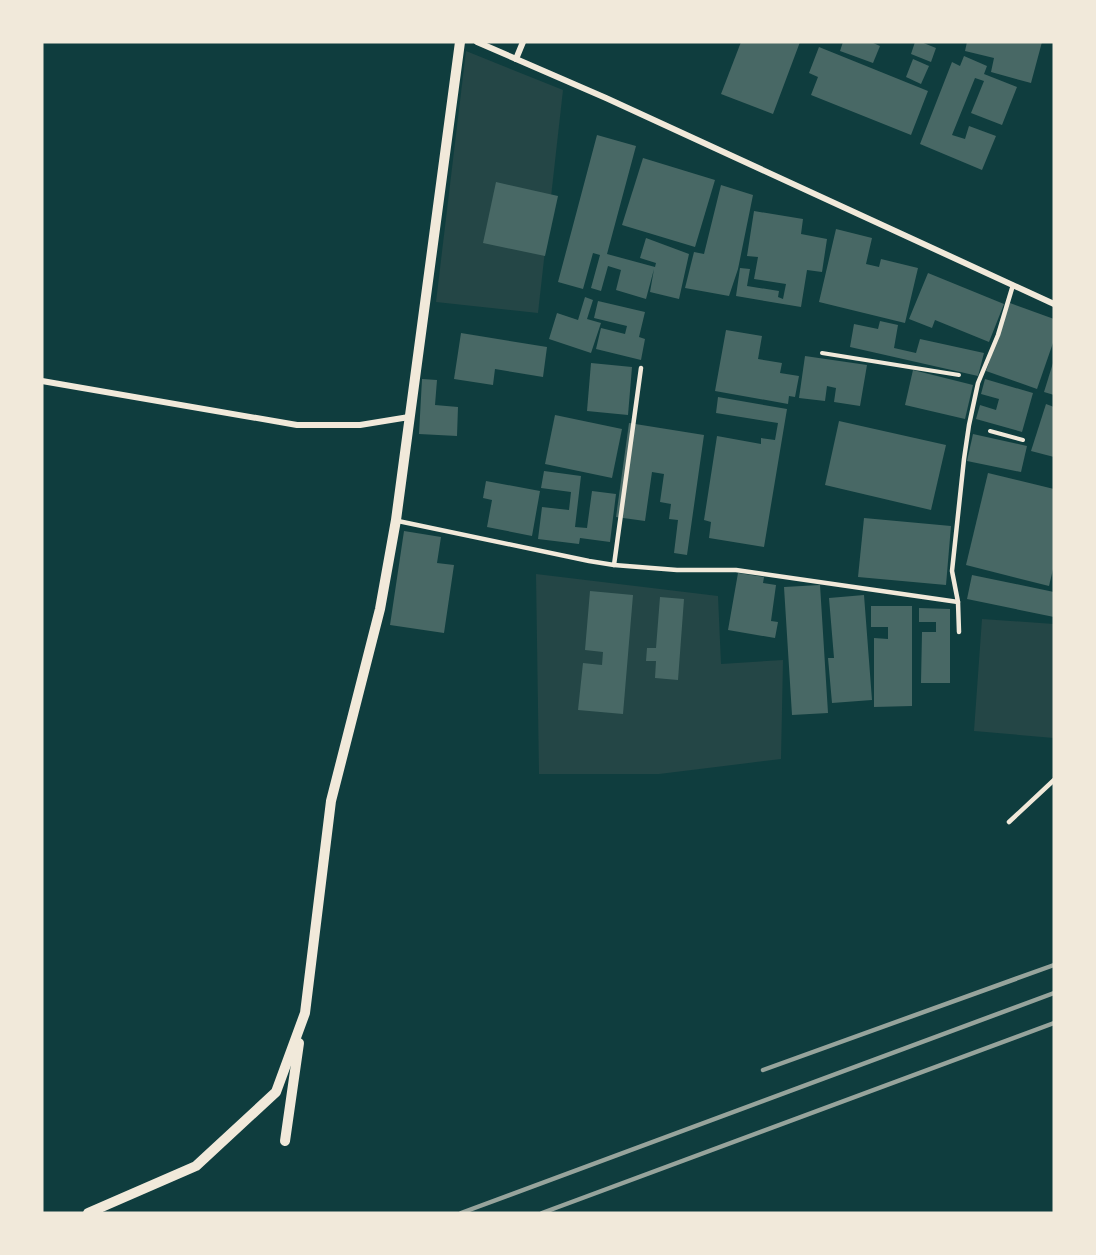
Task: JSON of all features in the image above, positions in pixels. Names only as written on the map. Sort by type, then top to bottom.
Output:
[{"type":"street","points":[[285,1141],[294,1071],[305,1013],[331,801],[380,609],[396,520],[460,42]]},
{"type":"street","points":[[477,42],[606,98],[1054,304]]},
{"type":"street","points":[[516,59],[523,42]]},
{"type":"street","points":[[42,381],[297,425],[360,425],[409,417]]},
{"type":"street","points":[[88,1213],[196,1166],[276,1092],[305,1013]]},
{"type":"lane","points":[[959,632],[958,602],[952,571],[969,425],[978,383],[998,334],[1013,285]]},
{"type":"lane","points":[[614,565],[640,368]]},
{"type":"lane","points":[[396,520],[614,565],[677,570],[736,570],[958,602]]},
{"type":"lane","points":[[1009,822],[1054,780]]},
{"type":"path","points":[[822,353],[962,375]]},
{"type":"path","points":[[969,425],[1023,440]]},
{"type":"shaded area","points":[[466,51],[563,90],[538,313],[436,302]]},
{"type":"shaded area","points":[[536,574],[718,596],[721,664],[783,660],[781,759],[659,774],[539,774]]},
{"type":"shaded area","points":[[982,619],[1054,624],[1054,738],[974,731]]},
{"type":"building","points":[[741,42],[800,42],[773,114],[721,94]]},
{"type":"building","points":[[843,42],[871,42],[880,46],[873,63],[840,51]]},
{"type":"building","points":[[915,42],[936,48],[931,62],[911,54]]},
{"type":"building","points":[[967,42],[1042,42],[1031,83],[991,72],[994,58],[965,51]]},
{"type":"building","points":[[819,47],[928,91],[911,135],[811,95],[818,77],[809,73]]},
{"type":"building","points":[[964,56],[987,66],[984,74],[1017,87],[1002,125],[971,113],[984,81],[975,78],[952,135],[965,139],[969,126],[996,136],[982,170],[920,144],[952,62],[960,66]]},
{"type":"building","points":[[913,59],[929,66],[921,84],[906,77]]},
{"type":"building","points":[[597,135],[636,146],[607,254],[655,267],[656,263],[640,258],[646,238],[689,254],[679,299],[650,292],[654,269],[646,299],[616,290],[621,270],[608,266],[601,291],[591,288],[600,255],[593,253],[583,289],[558,282]]},
{"type":"building","points":[[643,158],[715,180],[695,247],[622,225]]},
{"type":"building","points":[[496,182],[558,196],[545,256],[483,243]]},
{"type":"building","points":[[721,185],[753,195],[738,269],[729,296],[685,288],[694,252],[704,254]]},
{"type":"building","points":[[754,211],[803,219],[801,234],[827,239],[822,272],[807,270],[801,307],[736,296],[740,268],[750,269],[747,286],[779,291],[778,297],[783,299],[786,284],[754,279],[758,257],[747,256]]},
{"type":"building","points":[[836,229],[872,238],[866,264],[879,267],[881,259],[918,268],[905,323],[819,302]]},
{"type":"building","points":[[928,273],[1004,304],[989,342],[935,320],[932,328],[909,319]]},
{"type":"building","points":[[585,297],[593,300],[587,319],[601,323],[591,353],[549,339],[557,313],[578,320]]},
{"type":"building","points":[[598,301],[645,312],[639,337],[645,339],[641,360],[596,349],[601,328],[625,334],[627,326],[594,318]]},
{"type":"building","points":[[1010,303],[1054,319],[1054,340],[1037,389],[986,371]]},
{"type":"building","points":[[880,321],[898,325],[894,348],[916,353],[920,339],[984,353],[978,376],[850,347],[854,324],[878,329]]},
{"type":"building","points":[[726,330],[762,336],[758,359],[782,363],[780,373],[799,376],[795,397],[789,396],[788,404],[715,391]]},
{"type":"building","points":[[461,333],[547,347],[543,377],[495,369],[493,385],[454,379]]},
{"type":"building","points":[[805,356],[867,365],[860,406],[834,402],[836,388],[827,386],[825,401],[799,398]]},
{"type":"building","points":[[591,363],[632,367],[628,415],[587,411]]},
{"type":"building","points":[[1054,363],[1054,395],[1044,392]]},
{"type":"building","points":[[913,370],[973,385],[965,419],[905,405]]},
{"type":"building","points":[[422,379],[437,380],[435,405],[458,407],[457,436],[419,434]]},
{"type":"building","points":[[985,379],[1033,393],[1022,432],[976,419],[980,405],[996,410],[999,399],[981,394]]},
{"type":"building","points":[[718,397],[787,409],[764,547],[709,538],[711,522],[704,520],[717,436],[761,444],[761,438],[775,440],[778,423],[716,413]]},
{"type":"building","points":[[1046,404],[1054,407],[1054,457],[1031,451]]},
{"type":"building","points":[[555,415],[622,429],[612,478],[545,464]]},
{"type":"building","points":[[839,421],[946,445],[931,510],[825,485]]},
{"type":"building","points":[[629,423],[704,435],[687,555],[674,553],[678,520],[669,519],[671,504],[660,502],[664,474],[652,472],[645,521],[616,517]]},
{"type":"building","points":[[973,434],[1027,446],[1021,472],[967,461]]},
{"type":"building","points":[[544,471],[581,476],[575,527],[587,528],[592,491],[616,494],[610,542],[580,538],[579,544],[538,539],[542,507],[569,510],[571,492],[541,488]]},
{"type":"building","points":[[988,473],[1054,489],[1054,565],[1049,586],[966,565]]},
{"type":"building","points":[[486,481],[540,491],[532,536],[487,527],[492,500],[483,498]]},
{"type":"building","points":[[864,518],[951,526],[946,585],[858,577]]},
{"type":"building","points":[[404,531],[441,537],[437,563],[454,565],[444,633],[390,625]]},
{"type":"building","points":[[738,573],[764,577],[763,583],[776,585],[771,621],[778,622],[775,638],[728,630]]},
{"type":"building","points":[[972,575],[1054,592],[1054,617],[967,599]]},
{"type":"building","points":[[820,585],[828,713],[792,715],[784,587]]},
{"type":"building","points":[[590,591],[633,595],[623,714],[578,710],[583,663],[602,665],[603,652],[585,650]]},
{"type":"building","points":[[864,595],[872,700],[832,703],[828,658],[834,658],[829,598]]},
{"type":"building","points":[[660,597],[684,599],[678,680],[655,678],[656,661],[646,661],[647,648],[656,648]]},
{"type":"building","points":[[871,606],[912,606],[912,706],[874,707],[874,638],[888,639],[888,627],[871,627]]},
{"type":"building","points":[[919,608],[950,609],[950,683],[921,683],[922,632],[936,632],[936,622],[919,622]]},
{"type":"railway","points":[[763,1070],[1054,965]]},
{"type":"railway","points":[[461,1213],[1054,993]]},
{"type":"railway","points":[[542,1213],[1054,1023]]}]
